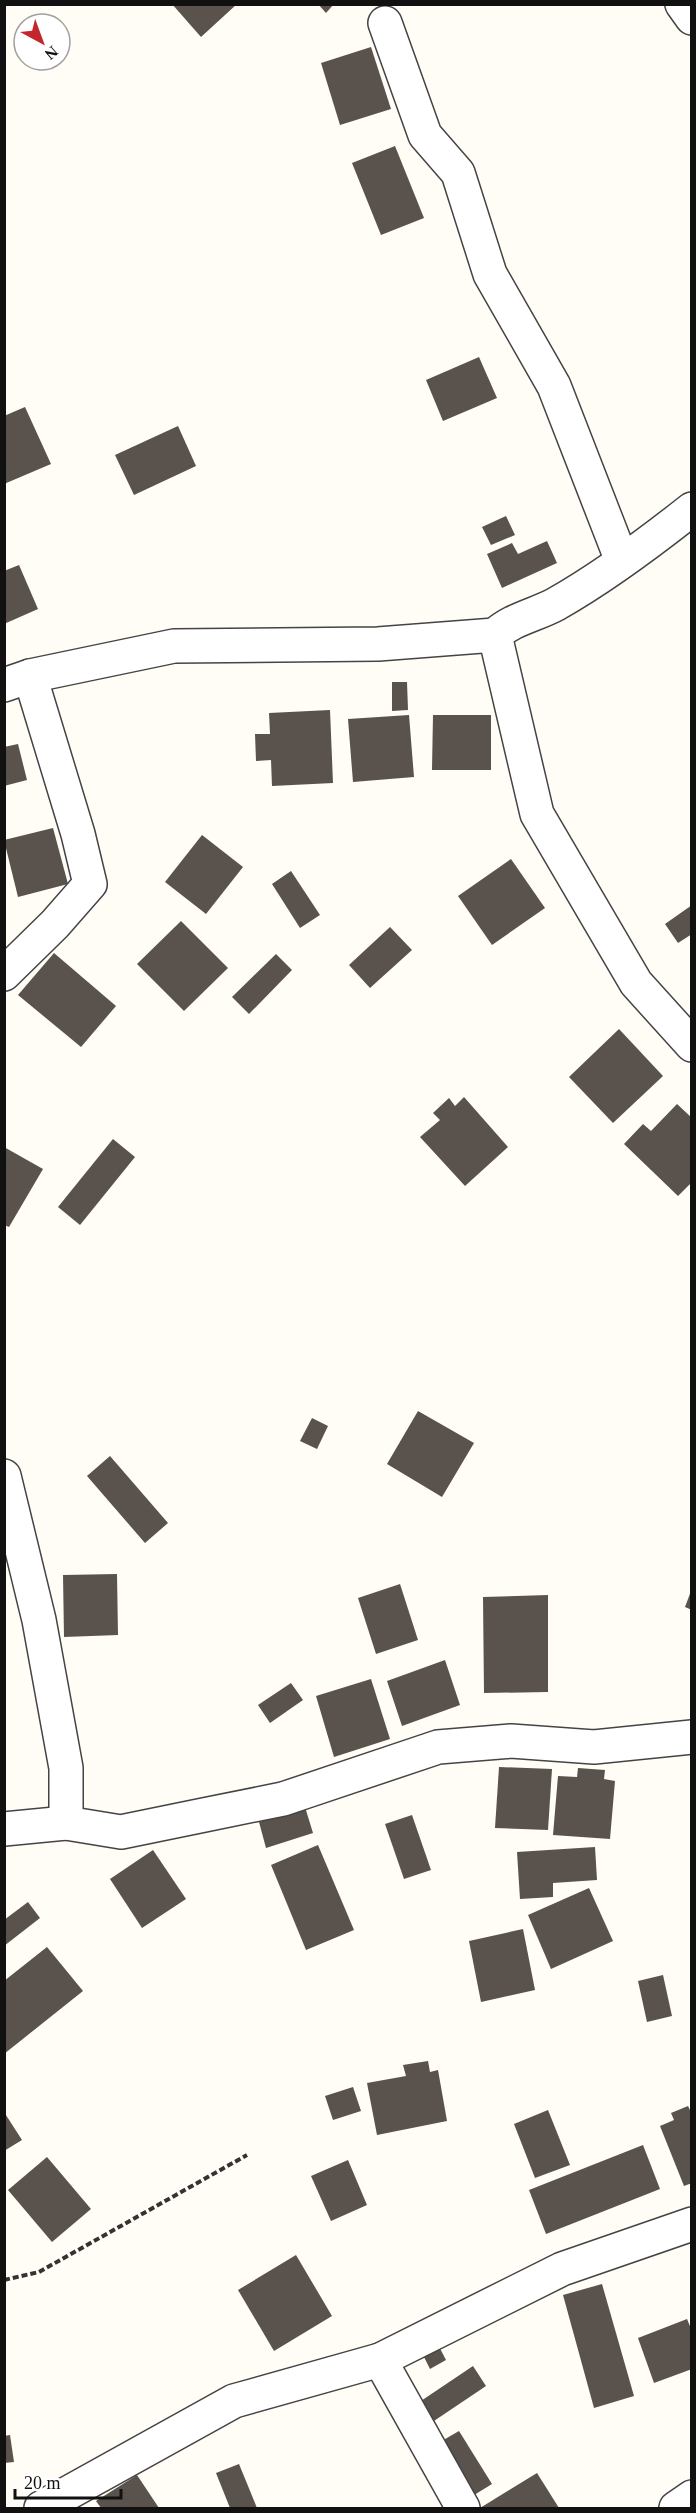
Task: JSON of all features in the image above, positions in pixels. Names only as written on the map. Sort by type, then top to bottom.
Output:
[{"type":"street","points":[[682,4],[692,18]]},
{"type":"street","points":[[385,23],[425,135],[458,173],[490,274],[554,386],[622,561]]},
{"type":"street","points":[[4,974],[55,924],[90,884],[78,834],[17,681],[174,646],[378,644],[495,635],[503,627],[555,604],[622,561],[692,509]]},
{"type":"street","points":[[495,635],[537,814],[636,982],[692,1046]]},
{"type":"street","points":[[4,1476],[37,1609],[66,1768],[66,1823]]},
{"type":"street","points":[[4,1829],[66,1823],[121,1832],[283,1799],[438,1747],[511,1741],[594,1747],[692,1737]]},
{"type":"street","points":[[41,2508],[234,2401],[380,2360],[562,2269],[692,2224]]},
{"type":"street","points":[[380,2360],[463,2508]]},
{"type":"street","points":[[676,2508],[692,2497]]},
{"type":"path","points":[[4,2280],[39,2272],[247,2155]]},
{"type":"building","points":[[172,4],[237,4],[201,37]]},
{"type":"building","points":[[318,4],[334,4],[326,13]]},
{"type":"building","points":[[371,47],[391,109],[340,125],[321,63]]},
{"type":"building","points":[[395,146],[424,218],[381,235],[352,163]]},
{"type":"building","points":[[479,357],[497,398],[443,421],[426,380]]},
{"type":"building","points":[[25,407],[51,464],[4,484],[4,416]]},
{"type":"building","points":[[178,426],[196,466],[134,495],[115,455]]},
{"type":"building","points":[[506,516],[515,535],[491,545],[482,527]]},
{"type":"building","points":[[547,541],[557,563],[502,588],[487,554],[512,543],[518,554]]},
{"type":"building","points":[[19,565],[38,609],[4,624],[4,571]]},
{"type":"building","points":[[392,682],[407,682],[408,710],[392,711]]},
{"type":"building","points":[[330,710],[333,783],[272,786],[271,760],[256,761],[255,734],[270,734],[269,713]]},
{"type":"building","points":[[409,715],[414,777],[353,782],[348,719]]},
{"type":"building","points":[[433,715],[491,715],[491,770],[432,770]]},
{"type":"building","points":[[18,744],[27,780],[4,786],[4,747]]},
{"type":"building","points":[[53,828],[68,884],[18,897],[4,840]]},
{"type":"building","points":[[202,835],[243,867],[206,914],[165,882]]},
{"type":"building","points":[[511,859],[545,908],[492,945],[458,896]]},
{"type":"building","points":[[291,871],[320,915],[300,928],[272,884]]},
{"type":"building","points":[[692,905],[692,934],[678,943],[665,924]]},
{"type":"building","points":[[181,921],[228,968],[184,1011],[137,964]]},
{"type":"building","points":[[390,927],[412,950],[370,988],[349,965]]},
{"type":"building","points":[[54,953],[116,1006],[81,1047],[18,995]]},
{"type":"building","points":[[276,954],[292,970],[249,1014],[232,997]]},
{"type":"building","points":[[619,1029],[663,1076],[613,1123],[569,1077]]},
{"type":"building","points":[[464,1097],[508,1147],[465,1186],[420,1137],[440,1120],[433,1113],[449,1098],[455,1106]]},
{"type":"building","points":[[677,1104],[692,1118],[692,1182],[678,1196],[624,1144],[643,1124],[651,1131]]},
{"type":"building","points":[[113,1139],[135,1157],[80,1225],[58,1207]]},
{"type":"building","points":[[4,1147],[43,1169],[9,1227],[4,1225]]},
{"type":"building","points":[[418,1411],[474,1443],[442,1497],[387,1464]]},
{"type":"building","points":[[312,1418],[328,1426],[317,1449],[300,1441]]},
{"type":"building","points":[[110,1456],[168,1523],[145,1543],[87,1476]]},
{"type":"building","points":[[117,1574],[118,1635],[64,1637],[63,1575]]},
{"type":"building","points":[[400,1584],[418,1640],[376,1654],[358,1598]]},
{"type":"building","points":[[692,1591],[692,1610],[685,1607]]},
{"type":"building","points":[[548,1595],[548,1692],[484,1693],[483,1597]]},
{"type":"building","points":[[445,1660],[460,1705],[402,1726],[387,1681]]},
{"type":"building","points":[[371,1679],[390,1739],[334,1757],[316,1696]]},
{"type":"building","points":[[291,1683],[303,1700],[270,1723],[258,1705]]},
{"type":"building","points":[[499,1767],[552,1769],[548,1830],[495,1828]]},
{"type":"building","points":[[578,1768],[605,1770],[604,1779],[615,1781],[610,1839],[553,1835],[558,1776],[577,1777]]},
{"type":"building","points":[[305,1807],[313,1833],[266,1848],[259,1822]]},
{"type":"building","points":[[412,1815],[431,1870],[404,1879],[385,1824]]},
{"type":"building","points":[[318,1845],[354,1930],[306,1950],[271,1865]]},
{"type":"building","points":[[595,1847],[597,1880],[553,1883],[553,1897],[520,1899],[517,1852]]},
{"type":"building","points":[[153,1850],[186,1899],[142,1928],[110,1879]]},
{"type":"building","points":[[589,1888],[613,1941],[551,1969],[528,1915]]},
{"type":"building","points":[[28,1902],[40,1918],[4,1946],[4,1920]]},
{"type":"building","points":[[523,1929],[535,1990],[481,2002],[469,1941]]},
{"type":"building","points":[[47,1947],[83,1991],[4,2054],[4,1981]]},
{"type":"building","points":[[663,1975],[672,2016],[647,2022],[638,1981]]},
{"type":"building","points":[[428,2061],[430,2072],[438,2070],[447,2121],[377,2135],[367,2083],[406,2076],[403,2065]]},
{"type":"building","points":[[353,2087],[361,2111],[333,2120],[325,2096]]},
{"type":"building","points":[[688,2106],[692,2114],[692,2183],[684,2186],[660,2126],[674,2120],[671,2113]]},
{"type":"building","points":[[548,2110],[570,2165],[535,2178],[514,2124]]},
{"type":"building","points":[[4,2112],[22,2140],[4,2151]]},
{"type":"building","points":[[643,2145],[660,2189],[546,2234],[529,2190]]},
{"type":"building","points":[[47,2157],[91,2209],[52,2242],[8,2190]]},
{"type":"building","points":[[348,2160],[367,2205],[331,2221],[311,2176]]},
{"type":"building","points":[[296,2255],[332,2316],[274,2351],[238,2290]]},
{"type":"building","points":[[602,2284],[634,2396],[594,2408],[563,2295]]},
{"type":"building","points":[[687,2319],[692,2331],[692,2369],[654,2383],[638,2338]]},
{"type":"building","points":[[432,2333],[446,2360],[430,2369],[416,2341]]},
{"type":"building","points":[[473,2366],[486,2386],[425,2427],[412,2407]]},
{"type":"building","points":[[459,2431],[492,2484],[466,2500],[433,2446]]},
{"type":"building","points":[[10,2435],[14,2462],[4,2463],[4,2436]]},
{"type":"building","points":[[239,2464],[257,2508],[230,2508],[216,2473]]},
{"type":"building","points":[[537,2473],[559,2508],[480,2508]]},
{"type":"building","points":[[137,2475],[159,2508],[101,2508],[96,2501]]}]
